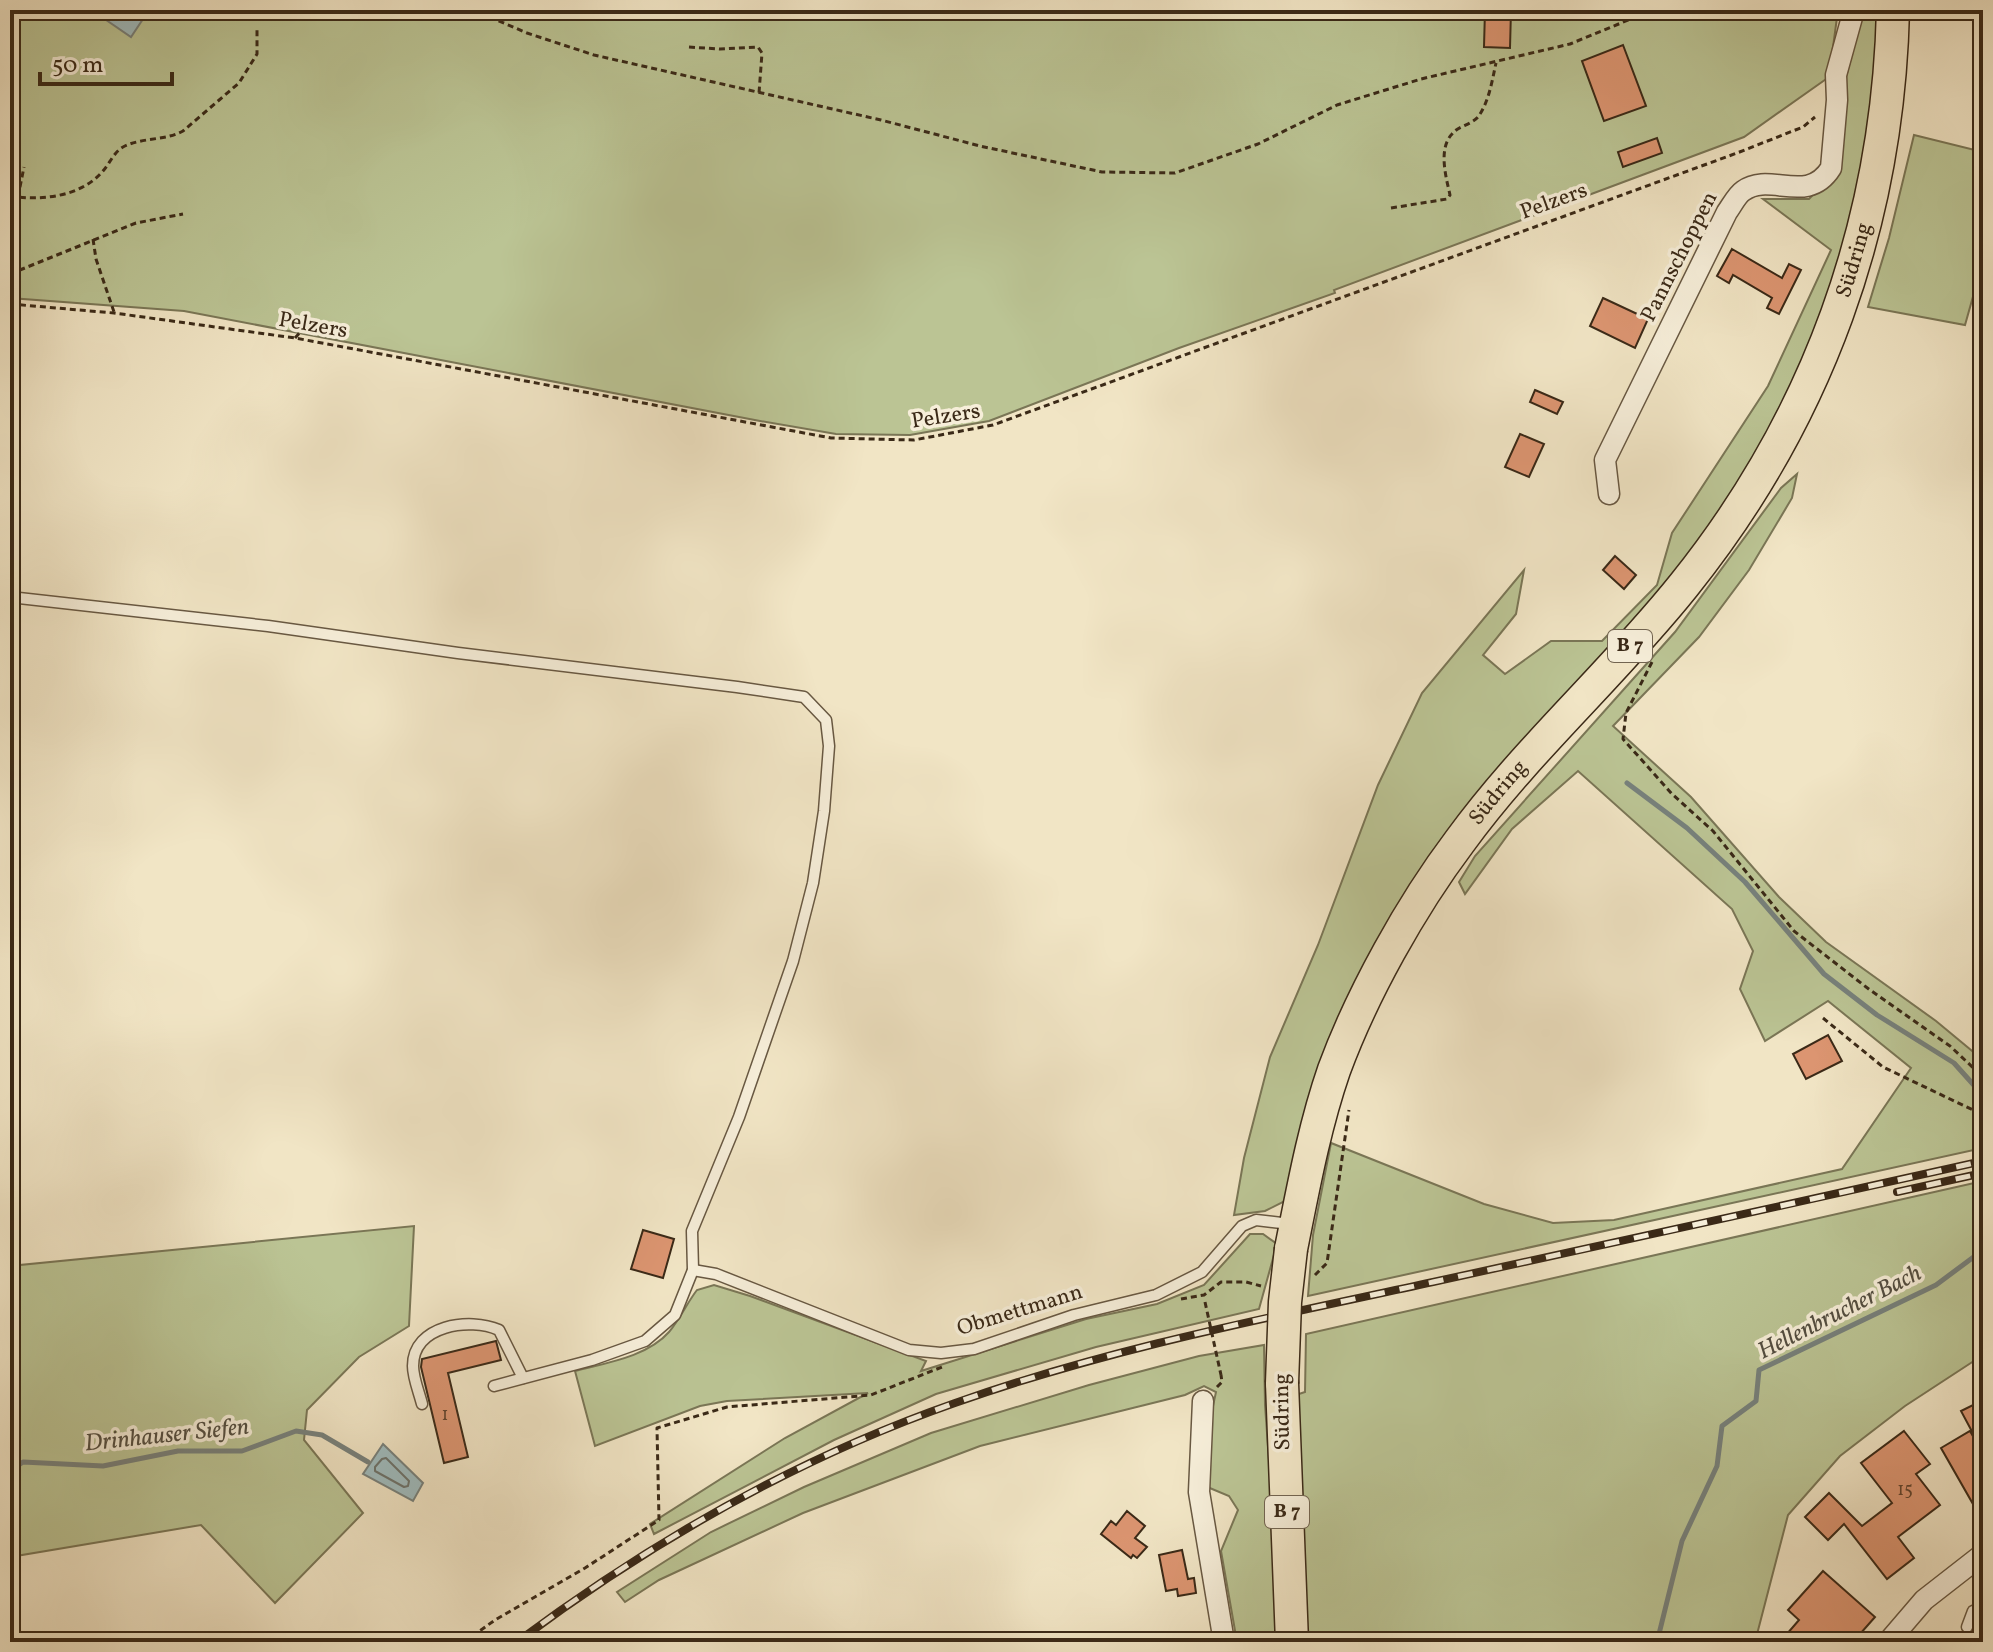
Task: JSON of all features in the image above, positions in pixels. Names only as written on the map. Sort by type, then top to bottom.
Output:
[{"type":"main road","name":"Südring","points":[[1292,1642],[1282,1383],[1285,1302],[1308,1166],[1334,1070],[1369,991],[1413,911],[1460,840],[1519,768],[1683,587],[1747,498],[1796,413],[1854,268],[1873,194],[1889,87],[1893,10]]},
{"type":"street","name":"Pannschoppen","points":[[1609,494],[1605,460],[1727,212],[1742,191],[1755,186],[1801,188],[1825,177],[1831,168],[1836,75],[1854,10]]},
{"type":"street","points":[[1203,1401],[1199,1492],[1224,1642]]},
{"type":"street","points":[[1888,1642],[1924,1600],[1983,1554]]},
{"type":"lane","points":[[10,597],[268,626],[804,697],[826,720],[829,746],[824,811],[813,883],[793,961],[739,1117],[692,1231],[693,1270],[675,1315],[645,1341],[592,1360],[494,1386]]},
{"type":"lane","name":"Obmettmann","points":[[693,1270],[716,1274],[909,1350],[941,1353],[974,1349],[1074,1315],[1156,1295],[1202,1272],[1242,1226],[1256,1220],[1294,1237]]},
{"type":"lane","points":[[422,1404],[413,1365],[420,1345],[427,1336],[452,1326],[479,1324],[499,1330],[523,1378]]},
{"type":"lane","points":[[1967,1627],[1973,1611],[1983,1608]]},
{"type":"path","points":[[482,10],[492,18],[527,33],[594,55],[881,120],[980,146],[1102,172],[1175,173],[1258,144],[1337,105],[1421,79],[1570,44],[1638,16],[1636,10]]},
{"type":"path","points":[[10,196],[47,199],[87,185],[102,173],[120,148],[144,139],[173,136],[183,131],[239,83],[257,54],[257,29]]},
{"type":"path","points":[[689,47],[758,47],[762,53],[759,93]]},
{"type":"path","points":[[1391,208],[1447,199],[1450,195],[1445,146],[1452,133],[1477,118],[1490,91],[1496,63]]},
{"type":"path","name":"Pelzers","points":[[10,304],[114,313],[295,338],[831,438],[914,440],[993,425],[1737,153],[1803,127],[1837,100]]},
{"type":"path","points":[[18,197],[24,167]]},
{"type":"path","points":[[10,274],[136,223],[183,214]]},
{"type":"path","points":[[93,239],[96,259],[114,313]]},
{"type":"path","points":[[295,338],[313,318]]},
{"type":"path","points":[[1654,657],[1626,713],[1623,739],[1672,794],[1713,831],[1794,931],[1950,1046],[1983,1077]]},
{"type":"path","points":[[1823,1018],[1883,1067],[1973,1110],[1983,1110]]},
{"type":"path","points":[[1204,1295],[1221,1375]]},
{"type":"path","points":[[464,1642],[659,1520],[657,1428],[727,1407],[871,1395],[948,1365],[974,1349]]},
{"type":"green space","points":[[10,10],[1838,10],[1829,77],[1744,137],[989,421],[910,435],[836,434],[184,311],[10,298]]},
{"type":"green space","points":[[1863,10],[1876,12],[1876,78],[1842,279],[1755,465],[1687,566],[1454,830],[1285,1201],[1265,1211],[1234,1215],[1244,1158],[1270,1057],[1318,945],[1378,785],[1422,693],[1524,570],[1516,614],[1483,655],[1505,674],[1551,641],[1602,641],[1657,585],[1672,533],[1768,386],[1831,250],[1763,199],[1809,199],[1836,171],[1845,81]]},
{"type":"green space","points":[[1914,135],[1983,152],[1983,261],[1965,325],[1868,307],[1889,238]]},
{"type":"green space","points":[[1797,474],[1792,498],[1749,570],[1699,637],[1613,726],[1691,797],[1779,897],[1826,942],[1936,1021],[1983,1060],[1983,1148],[1308,1296],[1313,1235],[1331,1143],[1484,1204],[1553,1223],[1614,1220],[1842,1169],[1911,1068],[1828,1001],[1765,1041],[1740,989],[1753,951],[1732,909],[1578,771],[1512,829],[1465,894],[1459,882],[1475,856],[1675,632],[1781,488]]},
{"type":"green space","points":[[1983,1181],[1983,1355],[1905,1406],[1840,1456],[1788,1515],[1755,1642],[1305,1642],[1293,1396],[1305,1392],[1306,1334]]},
{"type":"green space","points":[[414,1226],[409,1326],[359,1357],[307,1410],[304,1440],[363,1513],[275,1603],[201,1525],[10,1557],[10,1266]]},
{"type":"green space","points":[[1250,1234],[1263,1234],[1277,1244],[1259,1309],[1096,1347],[936,1394],[834,1440],[654,1534],[650,1524],[785,1438],[868,1393],[727,1401],[700,1406],[595,1446],[575,1371],[625,1358],[649,1348],[669,1332],[697,1290],[714,1285],[926,1361],[921,1371],[1086,1319],[1157,1304],[1204,1285]]},
{"type":"green space","points":[[1264,1345],[1265,1405],[1282,1642],[1237,1642],[1221,1551],[1238,1510],[1229,1496],[1205,1486],[1208,1429],[1216,1392],[1204,1386],[1185,1395],[980,1446],[803,1513],[659,1580],[625,1602],[617,1592],[711,1532],[804,1487],[931,1433],[1089,1385],[1199,1356]]},
{"type":"water","points":[[98,10],[149,10],[131,37],[96,13]]},
{"type":"water","points":[[383,1444],[423,1483],[413,1501],[363,1474]]},
{"type":"building","points":[[1485,10],[1511,10],[1510,48],[1484,47]]},
{"type":"building","points":[[1623,45],[1646,106],[1604,121],[1582,61]]},
{"type":"building","points":[[1657,138],[1662,153],[1623,167],[1618,152]]},
{"type":"building","points":[[1732,249],[1782,278],[1789,264],[1801,270],[1779,314],[1767,308],[1772,298],[1733,275],[1729,283],[1717,276]]},
{"type":"building","points":[[1603,298],[1648,319],[1635,348],[1590,326]]},
{"type":"building","points":[[1535,390],[1563,402],[1557,414],[1530,402]]},
{"type":"building","points":[[1520,434],[1544,444],[1529,477],[1505,467]]},
{"type":"building","points":[[1615,556],[1636,575],[1624,589],[1603,570]]},
{"type":"building","points":[[1828,1035],[1842,1061],[1806,1079],[1793,1054]]},
{"type":"building","points":[[643,1230],[674,1239],[663,1278],[631,1269]]},
{"type":"building","points":[[496,1341],[501,1360],[448,1373],[468,1457],[444,1463],[421,1367],[422,1359]]},
{"type":"building","points":[[1983,1400],[1983,1452],[1961,1411]]},
{"type":"building","points":[[1904,1431],[1930,1464],[1916,1474],[1940,1505],[1898,1537],[1914,1558],[1887,1579],[1844,1524],[1828,1540],[1805,1517],[1829,1493],[1862,1526],[1892,1503],[1861,1463]]},
{"type":"building","points":[[1970,1431],[1983,1454],[1983,1498],[1973,1504],[1941,1448]]},
{"type":"building","points":[[1127,1511],[1145,1526],[1135,1538],[1147,1547],[1137,1558],[1133,1555],[1131,1558],[1101,1534],[1111,1521],[1116,1525]]},
{"type":"building","points":[[1182,1550],[1188,1579],[1194,1578],[1196,1593],[1178,1596],[1177,1589],[1166,1591],[1159,1555]]},
{"type":"building","points":[[1823,1571],[1875,1617],[1853,1642],[1780,1642],[1799,1620],[1788,1610]]},
{"type":"waterway","points":[[1627,783],[1687,828],[1745,882],[1824,974],[1877,1015],[1954,1063],[1980,1092],[1978,1102]]},
{"type":"waterway","name":"Hellenbrucher Bach","points":[[1657,1642],[1682,1541],[1717,1466],[1722,1426],[1756,1401],[1759,1370],[1936,1285],[1983,1250]]},
{"type":"waterway","name":"Drinhauser Siefen","points":[[10,1471],[23,1462],[103,1466],[178,1451],[242,1451],[296,1431],[322,1435],[368,1462]]},
{"type":"railway","points":[[517,1642],[620,1570],[782,1476],[896,1425],[1013,1383],[1252,1321],[1983,1161]]},
{"type":"railway","points":[[1897,1192],[1983,1173]]}]
